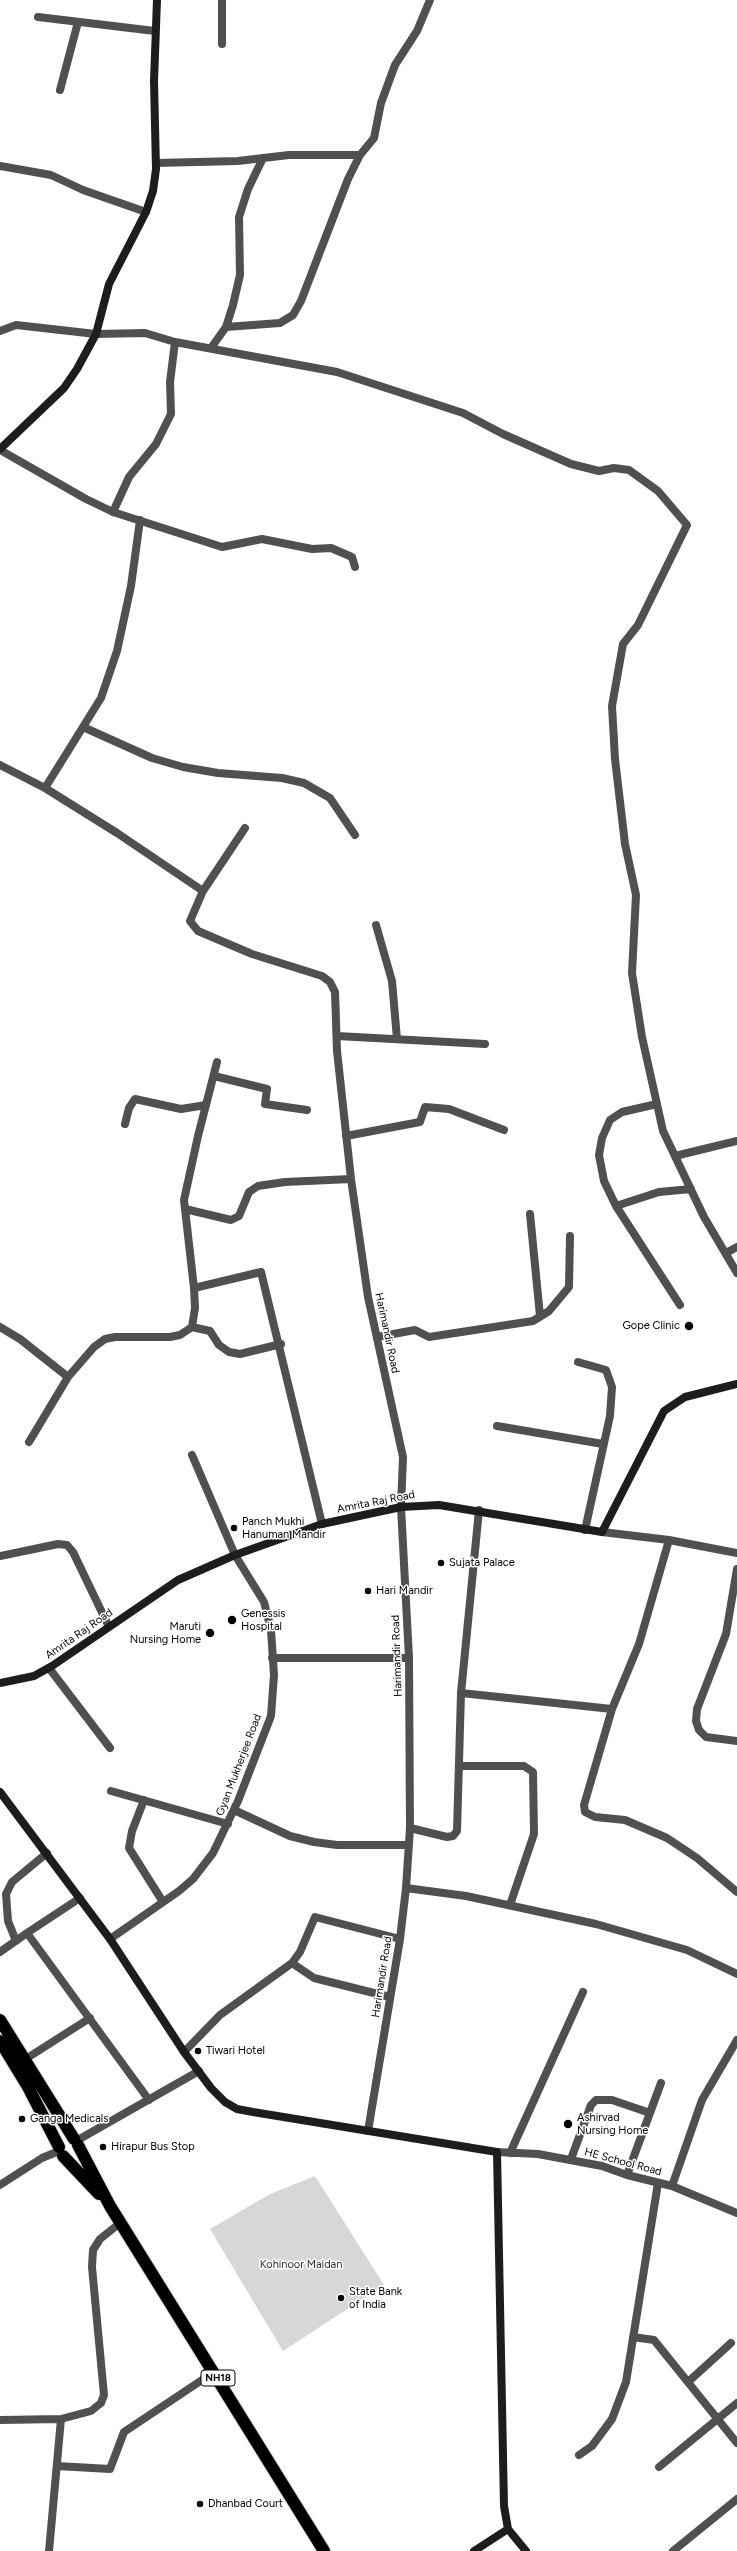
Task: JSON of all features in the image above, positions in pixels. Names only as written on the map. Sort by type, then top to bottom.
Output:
[{"type":"highway","name":"NH18","points":[[0,2020],[76,2142],[110,2206],[324,2551]]},
{"type":"highway","name":"NH18","points":[[0,2041],[28,2087],[60,2151],[110,2206]]},
{"type":"highway","points":[[65,2138],[76,2142],[78,2152],[73,2157],[60,2151],[65,2138]]},
{"type":"street","points":[[158,0],[156,31],[156,163],[153,191],[146,212],[109,284],[96,334],[64,388],[0,449],[86,499],[113,512],[222,547],[262,539],[312,549],[331,548],[352,557],[355,567]]},
{"type":"street","points":[[222,0],[222,44]]},
{"type":"street","points":[[226,327],[280,323],[293,315],[301,301],[340,200],[360,155],[374,138],[381,103],[395,65],[417,31],[430,0]]},
{"type":"street","points":[[38,17],[156,31]]},
{"type":"street","points":[[60,90],[78,22]]},
{"type":"street","points":[[156,163],[263,158],[289,155],[360,155]]},
{"type":"street","points":[[211,348],[226,327],[240,275],[239,236],[242,207],[263,158]]},
{"type":"street","points":[[0,166],[51,175],[83,190],[146,212]]},
{"type":"street","points":[[0,331],[16,325],[96,334],[145,333],[175,342],[337,372],[463,413],[503,434],[571,464],[599,471],[614,468],[630,470],[658,491],[687,526],[638,625],[623,644],[612,706],[615,759],[625,844],[636,895],[632,973],[642,1037],[663,1131],[704,1217],[737,1273]]},
{"type":"street","points":[[113,512],[129,477],[156,444],[171,414],[170,382],[175,342]]},
{"type":"street","points":[[45,788],[100,698],[117,652],[131,586],[140,520]]},
{"type":"street","points":[[83,727],[152,758],[183,767],[218,773],[282,778],[304,783],[330,798],[355,835]]},
{"type":"street","points":[[0,765],[45,788],[117,833],[203,891],[245,828]]},
{"type":"street","name":"Harimandir Road","points":[[203,891],[190,916],[192,926],[198,931],[252,954],[322,976],[330,982],[335,992],[337,1036],[346,1136],[368,1297],[403,1457],[401,1507],[409,1658],[410,1828],[406,1888],[400,1939],[368,2131]]},
{"type":"street","points":[[376,924],[392,981],[397,1039]]},
{"type":"street","points":[[337,1036],[485,1044]]},
{"type":"street","points":[[192,1327],[195,1308],[194,1288],[184,1200],[217,1062]]},
{"type":"street","points":[[214,1076],[267,1088],[265,1104],[307,1110]]},
{"type":"street","points":[[125,1124],[129,1108],[135,1099],[181,1109],[206,1105]]},
{"type":"street","points":[[657,1104],[622,1112],[610,1120],[602,1138],[599,1155],[604,1181],[616,1206],[680,1305]]},
{"type":"street","points":[[346,1136],[420,1122],[425,1107],[449,1109],[504,1130]]},
{"type":"street","points":[[675,1156],[737,1141]]},
{"type":"street","points":[[185,1209],[231,1220],[239,1216],[249,1192],[258,1186],[285,1182],[351,1179]]},
{"type":"street","points":[[616,1206],[659,1192],[691,1189]]},
{"type":"street","points":[[530,1214],[540,1316]]},
{"type":"street","points":[[376,1337],[415,1330],[429,1337],[465,1333],[532,1321],[549,1311],[569,1287],[570,1236]]},
{"type":"street","points":[[726,1253],[737,1247]]},
{"type":"street","points":[[194,1288],[262,1272],[281,1344],[322,1524]]},
{"type":"street","points":[[0,1327],[20,1339],[68,1377]]},
{"type":"street","points":[[29,1442],[68,1377],[94,1347],[105,1340],[115,1337],[170,1337],[180,1335],[192,1327],[210,1331],[219,1345],[228,1352],[240,1354],[281,1344]]},
{"type":"street","points":[[578,1362],[606,1370],[612,1387],[610,1416],[585,1530]]},
{"type":"street","points":[[737,1384],[685,1397],[664,1411],[602,1532],[670,1540],[737,1553]]},
{"type":"street","points":[[497,1426],[603,1444]]},
{"type":"street","name":"Gyan Mukherjee Road","points":[[110,1939],[163,1902],[196,1874],[213,1853],[234,1810],[271,1716],[274,1675],[272,1658],[272,1630],[264,1602],[235,1556],[192,1455]]},
{"type":"street","name":"Amrita Raj Road","points":[[0,1683],[34,1676],[49,1668],[178,1580],[235,1556],[322,1524],[401,1507],[439,1505],[479,1510],[602,1532]]},
{"type":"street","points":[[410,1828],[440,1837],[453,1836],[457,1831],[461,1693],[479,1510]]},
{"type":"street","points":[[670,1540],[639,1644],[612,1709],[584,1805],[585,1812],[595,1817],[625,1820],[667,1838],[697,1858],[737,1892]]},
{"type":"street","points":[[0,1556],[58,1544],[67,1545],[73,1552],[109,1627]]},
{"type":"street","points":[[737,1569],[726,1634],[697,1709],[696,1721],[699,1730],[706,1737],[737,1741]]},
{"type":"street","points":[[272,1658],[409,1658]]},
{"type":"street","points":[[49,1668],[110,1748]]},
{"type":"street","points":[[461,1693],[612,1709]]},
{"type":"street","points":[[460,1766],[524,1766],[533,1772],[534,1834],[510,1905]]},
{"type":"street","points":[[111,1791],[228,1824]]},
{"type":"street","points":[[0,1792],[110,1939],[184,2052],[217,2095],[237,2109],[497,2152],[504,2506],[508,2529],[526,2551]]},
{"type":"street","points":[[144,1800],[130,1836],[129,1848],[163,1902]]},
{"type":"street","points":[[234,1810],[284,1833],[314,1842],[337,1845],[409,1846]]},
{"type":"street","points":[[16,1941],[8,1921],[6,1894],[12,1882],[46,1853]]},
{"type":"street","points":[[406,1888],[510,1905],[596,1924],[687,1950],[737,1972]]},
{"type":"street","points":[[0,1952],[80,1898]]},
{"type":"street","points":[[184,2052],[220,2014],[292,1963],[300,1952],[315,1917],[400,1939]]},
{"type":"street","points":[[27,1933],[149,2100]]},
{"type":"street","points":[[292,1963],[314,1978],[390,1997]]},
{"type":"street","points":[[510,2153],[583,1992]]},
{"type":"street","points":[[24,2060],[90,2018]]},
{"type":"street","points":[[672,2186],[702,2100],[737,2040]]},
{"type":"street","points":[[76,2142],[199,2072]]},
{"type":"street","points":[[627,2175],[661,2082]]},
{"type":"street","points":[[571,2159],[591,2105],[596,2100],[612,2100],[650,2113]]},
{"type":"street","points":[[0,2185],[42,2158],[60,2151]]},
{"type":"street","name":"HE School Road","points":[[497,2152],[571,2159],[602,2166],[627,2175],[672,2186],[737,2213]]},
{"type":"street","points":[[579,2455],[592,2446],[612,2419],[626,2382],[658,2183]]},
{"type":"street","points":[[0,2420],[61,2419],[90,2412],[101,2403],[104,2395],[92,2267],[93,2250],[100,2239],[120,2222]]},
{"type":"street","points":[[633,2337],[654,2340],[737,2443]]},
{"type":"street","points":[[688,2382],[731,2343]]},
{"type":"street","points":[[57,2466],[110,2469],[124,2432],[214,2372]]},
{"type":"street","points":[[659,2467],[737,2403]]},
{"type":"street","points":[[49,2551],[61,2419]]},
{"type":"street","points":[[673,2551],[737,2499]]},
{"type":"street","points":[[474,2551],[508,2529]]},
{"type":"green space","name":"Kohinoor Maidan","points":[[315,2176],[384,2285],[283,2351],[210,2229],[270,2194]]},
{"type":"place","name":"Gope Clinic","points":[[689,1326]]},
{"type":"place","name":"Panch Mukhi Hanuman Mandir","points":[[234,1528]]},
{"type":"place","name":"Sujata Palace","points":[[441,1563]]},
{"type":"place","name":"Hari Mandir","points":[[368,1591]]},
{"type":"place","name":"Genessis Hospital","points":[[232,1620]]},
{"type":"place","name":"Maruti Nursing Home","points":[[210,1633]]},
{"type":"place","name":"Tiwari Hotel","points":[[198,2051]]},
{"type":"place","name":"Ganga Medicals","points":[[22,2119]]},
{"type":"place","name":"Ashirvad Nursing Home","points":[[568,2124]]},
{"type":"place","name":"Hirapur Bus Stop","points":[[103,2147]]},
{"type":"place","name":"State Bank of India","points":[[341,2298]]},
{"type":"place","name":"Dhanbad Court","points":[[200,2504]]}]
